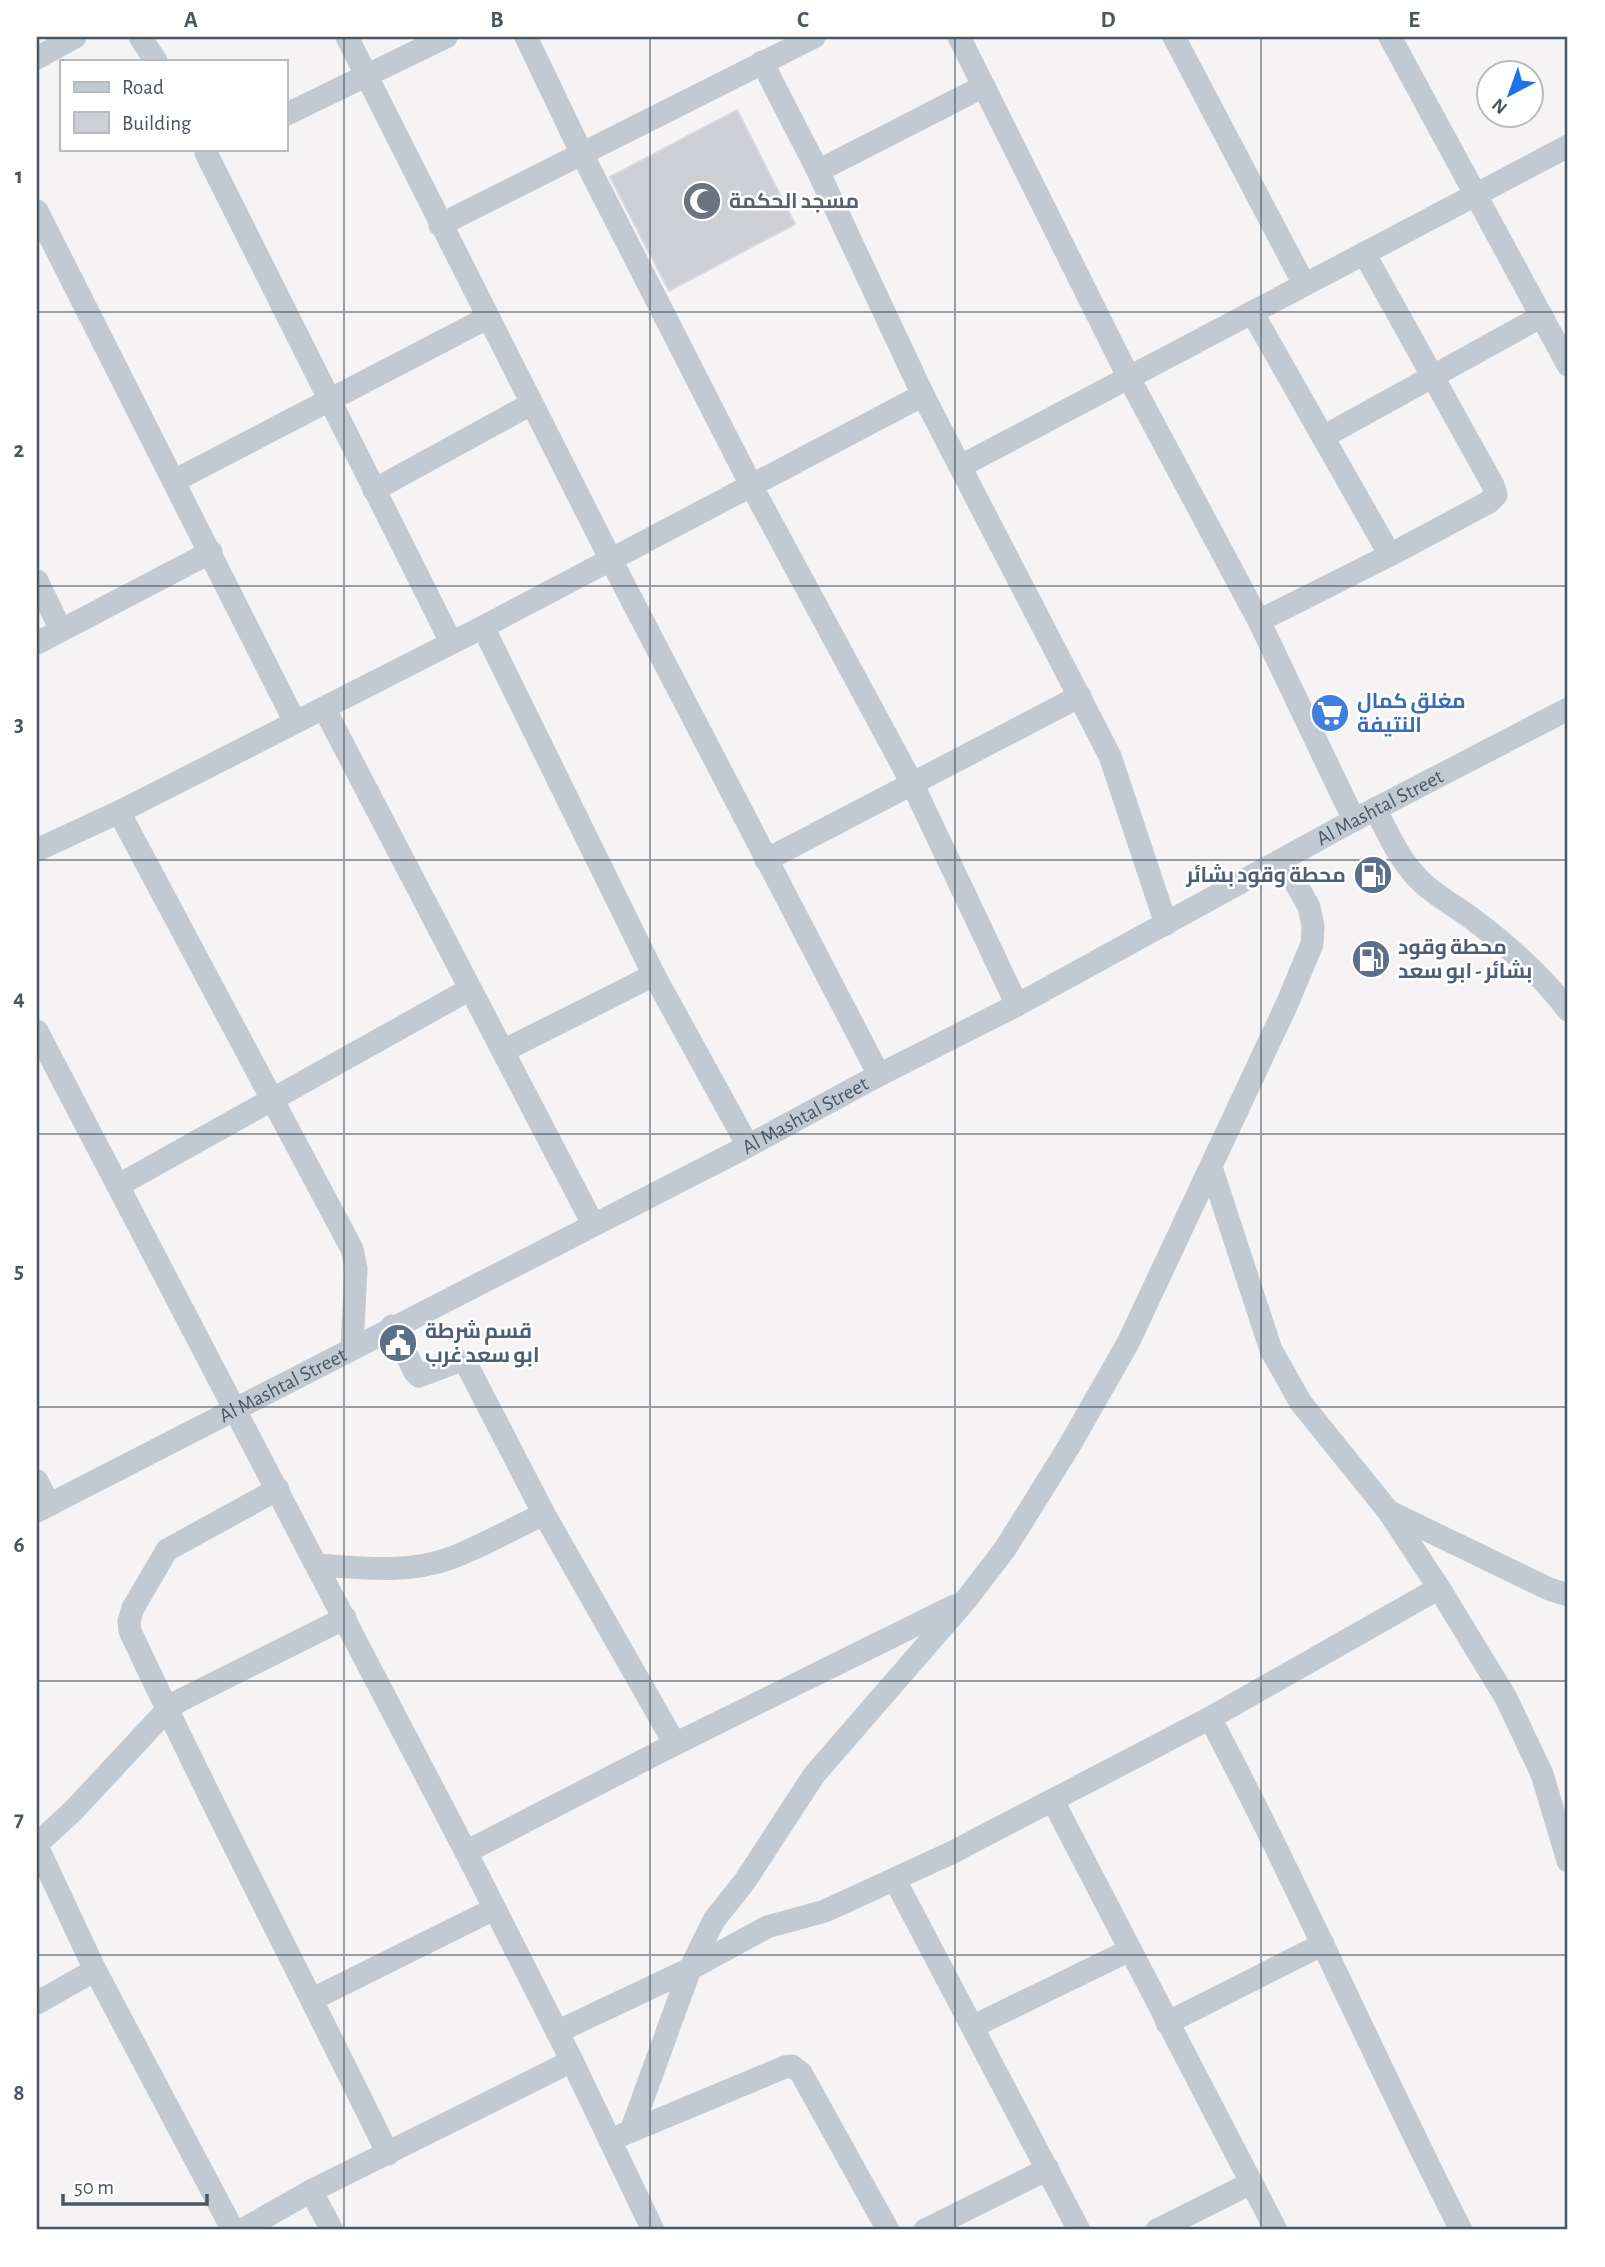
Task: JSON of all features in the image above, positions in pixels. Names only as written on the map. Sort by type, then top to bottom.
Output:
[{"type":"street","points":[[37,58],[75,37]]},
{"type":"street","points":[[140,37],[155,60]]},
{"type":"street","points":[[347,37],[531,404],[765,860],[879,1075]]},
{"type":"street","points":[[287,114],[446,37]]},
{"type":"street","points":[[526,37],[582,154],[751,485],[912,783],[1017,1004]]},
{"type":"street","points":[[440,225],[813,37]]},
{"type":"street","points":[[959,37],[1129,378],[1259,621],[1354,820]]},
{"type":"street","points":[[1174,37],[1304,284]]},
{"type":"street","points":[[1390,37],[1568,365]]},
{"type":"street","points":[[762,62],[818,171],[923,395],[1110,756],[1166,924]]},
{"type":"street","points":[[818,171],[984,86]]},
{"type":"street","points":[[961,466],[1568,146]]},
{"type":"street","points":[[208,150],[329,400],[451,642]]},
{"type":"street","points":[[37,211],[296,722]]},
{"type":"street","points":[[1259,621],[1390,555],[1489,502],[1496,495],[1493,485],[1364,253]]},
{"type":"street","points":[[1252,312],[1390,555]]},
{"type":"street","points":[[1323,437],[1542,316]]},
{"type":"street","points":[[174,481],[487,318]]},
{"type":"street","points":[[37,850],[120,812],[483,627],[923,395]]},
{"type":"street","points":[[374,490],[531,404]]},
{"type":"street","points":[[37,643],[211,552]]},
{"type":"street","points":[[37,581],[61,630]]},
{"type":"street","points":[[483,627],[654,975],[748,1146]]},
{"type":"street","points":[[765,860],[1080,696]]},
{"type":"street","points":[[324,708],[593,1224]]},
{"type":"street","name":"Al Mashtal Street","points":[[43,1508],[392,1326],[748,1146],[1166,924],[1354,820],[1568,709]]},
{"type":"street","points":[[1375,809],[1414,875],[1476,922],[1542,980],[1568,1010]]},
{"type":"street","points":[[120,812],[352,1249],[356,1268],[352,1348]]},
{"type":"street","points":[[631,2132],[690,1969],[714,1920],[745,1881],[814,1775],[965,1601],[1005,1549],[1128,1343],[1312,944],[1313,926],[1309,907],[1283,860]]},
{"type":"street","points":[[503,1051],[654,975]]},
{"type":"street","points":[[119,1185],[470,989]]},
{"type":"street","points":[[37,1031],[466,1852],[572,2061],[653,2230]]},
{"type":"street","points":[[1211,1167],[1271,1350],[1301,1403],[1390,1512],[1506,1698],[1542,1774],[1568,1861]]},
{"type":"street","points":[[392,1326],[419,1376],[459,1361],[465,1363],[544,1514],[674,1744]]},
{"type":"street","points":[[37,1481],[43,1508]]},
{"type":"street","points":[[278,1489],[167,1550],[133,1608],[129,1621],[130,1631],[388,2154]]},
{"type":"street","points":[[1390,1512],[1568,1595]]},
{"type":"street","points":[[317,1565],[379,1569],[424,1565],[450,1558],[544,1514]]},
{"type":"street","points":[[557,2032],[690,1969],[766,1927],[825,1911],[895,1880],[1053,1801],[1210,1718],[1439,1588]]},
{"type":"street","points":[[466,1852],[674,1744],[965,1601]]},
{"type":"street","points":[[233,2230],[95,1970],[37,1845],[167,1710],[186,1697],[345,1618]]},
{"type":"street","points":[[1210,1718],[1293,1879],[1400,2110],[1461,2230]]},
{"type":"street","points":[[1053,1801],[1276,2230]]},
{"type":"street","points":[[895,1880],[1079,2230]]},
{"type":"street","points":[[313,1999],[494,1909]]},
{"type":"street","points":[[1167,2023],[1322,1944]]},
{"type":"street","points":[[974,2026],[1130,1950]]},
{"type":"street","points":[[37,2003],[95,1970]]},
{"type":"street","points":[[242,2230],[311,2191],[572,2061]]},
{"type":"street","points":[[609,2141],[792,2066],[801,2073],[888,2230]]},
{"type":"street","points":[[925,2230],[1048,2169]]},
{"type":"street","points":[[1157,2230],[1251,2183]]},
{"type":"street","points":[[311,2191],[332,2230]]},
{"type":"building","name":"مسجد الحكمة","points":[[737,110],[795,224],[669,291],[610,177]]},
{"type":"place","name":"مسجد الحكمة","points":[[702,201]]},
{"type":"place","name":"مغلق كمال النتيفة","points":[[1330,713]]},
{"type":"place","name":"محطة وقود بشائر","points":[[1373,875]]},
{"type":"place","name":"محطة وقود بشائر - ابو سعد","points":[[1371,959]]},
{"type":"place","name":"قسم شرطة ابو سعد غرب","points":[[398,1343]]}]
